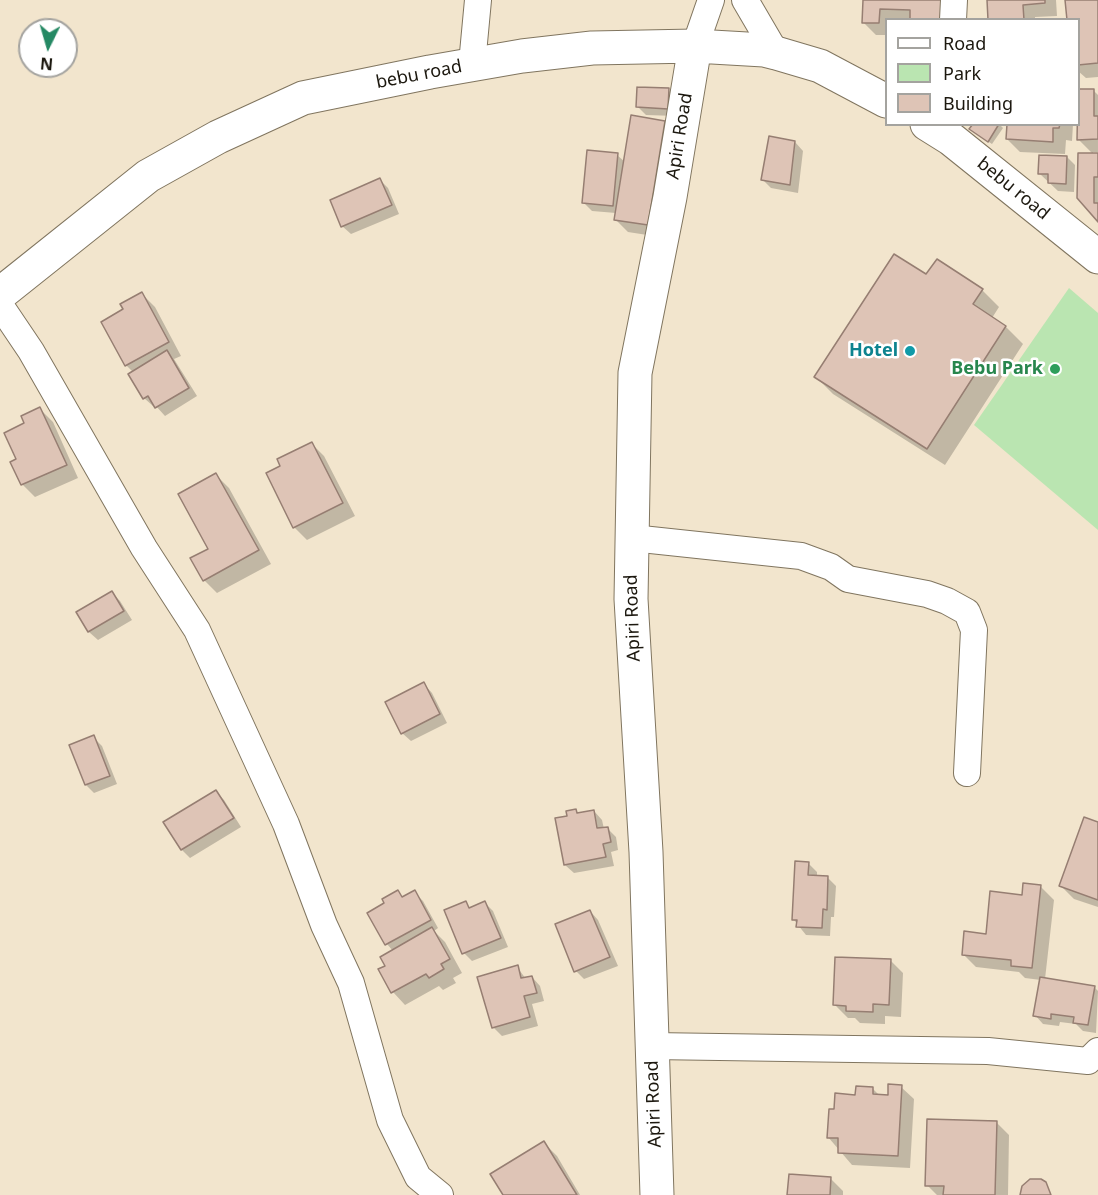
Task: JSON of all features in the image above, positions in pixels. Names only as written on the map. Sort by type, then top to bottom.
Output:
[{"type":"street","points":[[472,64],[478,0]]},
{"type":"street","points":[[695,46],[711,0]]},
{"type":"street","points":[[745,0],[776,53]]},
{"type":"street","points":[[953,18],[954,0]]},
{"type":"street","name":"bebu road","points":[[0,294],[148,176],[218,137],[303,98],[522,56],[592,48],[695,46],[764,50],[776,53],[820,66],[885,100]]},
{"type":"street","name":"Apiri Road","points":[[657,1195],[646,852],[631,599],[635,373],[670,197],[695,46]]},
{"type":"street","name":"bebu road","points":[[943,129],[1098,257]]},
{"type":"street","points":[[0,305],[31,351],[144,548],[197,630],[286,824],[324,926],[351,982],[390,1120],[418,1177],[440,1195]]},
{"type":"street","points":[[632,538],[801,556],[831,567],[848,579],[927,594],[968,612],[974,630],[967,773]]},
{"type":"street","points":[[652,1046],[988,1051],[1088,1061],[1098,1051]]},
{"type":"green space","name":"Bebu Park","points":[[1069,288],[1098,313],[1098,530],[974,425]]},
{"type":"building","points":[[863,0],[949,0],[948,18],[910,18],[910,10],[880,9],[879,23],[862,23]]},
{"type":"building","points":[[987,0],[1045,0],[1045,3],[1023,5],[1024,18],[988,18]]},
{"type":"building","points":[[1065,0],[1098,0],[1098,63],[1080,65],[1080,18],[1067,18]]},
{"type":"building","points":[[637,87],[669,88],[668,109],[636,107]]},
{"type":"building","points":[[1080,89],[1094,89],[1094,116],[1098,116],[1098,139],[1077,140],[1077,126],[1080,126]]},
{"type":"building","points":[[631,115],[665,121],[648,225],[614,220]]},
{"type":"building","points":[[971,126],[998,126],[988,142],[969,129]]},
{"type":"building","points":[[1007,126],[1060,126],[1053,128],[1053,142],[1006,139]]},
{"type":"building","points":[[769,136],[795,141],[790,185],[761,180]]},
{"type":"building","points":[[587,150],[618,153],[613,206],[582,203]]},
{"type":"building","points":[[1078,153],[1098,153],[1098,177],[1094,177],[1094,203],[1098,203],[1098,222],[1077,198]]},
{"type":"building","points":[[1039,155],[1067,156],[1066,184],[1048,183],[1048,174],[1038,174]]},
{"type":"building","points":[[380,178],[392,205],[341,227],[330,200]]},
{"type":"building","name":"Hotel","points":[[894,254],[926,274],[937,259],[983,289],[973,304],[1006,326],[927,449],[814,377]]},
{"type":"building","points":[[142,292],[169,342],[125,366],[101,322],[123,309],[120,304]]},
{"type":"building","points":[[167,350],[189,388],[155,408],[148,396],[143,399],[128,374]]},
{"type":"building","points":[[40,407],[67,465],[21,485],[10,462],[16,459],[4,433],[24,423],[21,416]]},
{"type":"building","points":[[312,442],[343,503],[293,528],[266,473],[280,466],[277,459]]},
{"type":"building","points":[[216,473],[259,550],[203,581],[190,558],[208,549],[178,494]]},
{"type":"building","points":[[112,591],[124,611],[88,632],[76,612]]},
{"type":"building","points":[[424,682],[440,714],[401,734],[385,702]]},
{"type":"building","points":[[94,735],[110,776],[85,785],[69,745]]},
{"type":"building","points":[[216,790],[234,818],[181,850],[163,822]]},
{"type":"building","points":[[576,809],[577,813],[594,810],[597,828],[608,827],[611,842],[603,844],[606,857],[564,865],[555,818],[567,816],[566,811]]},
{"type":"building","points":[[1084,817],[1098,822],[1098,900],[1059,886]]},
{"type":"building","points":[[795,861],[809,862],[808,875],[828,876],[827,910],[823,909],[822,928],[796,927],[797,920],[792,920]]},
{"type":"building","points":[[1023,883],[1041,885],[1032,968],[1011,966],[1011,960],[962,955],[964,931],[986,934],[990,891],[1022,895]]},
{"type":"building","points":[[398,890],[402,897],[415,890],[431,920],[385,945],[367,913],[384,903],[382,899]]},
{"type":"building","points":[[466,901],[469,908],[485,901],[501,938],[462,954],[444,910]]},
{"type":"building","points":[[590,910],[610,957],[574,972],[555,924]]},
{"type":"building","points":[[432,927],[450,959],[441,964],[444,969],[429,978],[426,974],[391,993],[378,969],[385,966],[380,957]]},
{"type":"building","points":[[835,957],[891,959],[889,1005],[873,1004],[873,1012],[846,1011],[846,1006],[833,1005]]},
{"type":"building","points":[[518,965],[521,978],[532,976],[537,993],[524,996],[530,1017],[492,1028],[477,977]]},
{"type":"building","points":[[1040,977],[1095,986],[1088,1025],[1073,1023],[1074,1017],[1051,1014],[1051,1019],[1033,1016]]},
{"type":"building","points":[[888,1084],[902,1085],[898,1156],[838,1153],[838,1138],[827,1138],[829,1109],[834,1109],[835,1093],[855,1095],[856,1086],[873,1087],[873,1094],[888,1095]]},
{"type":"building","points":[[927,1119],[997,1121],[995,1195],[943,1195],[944,1186],[925,1186]]},
{"type":"building","points":[[544,1141],[577,1195],[503,1195],[490,1174]]},
{"type":"building","points":[[789,1174],[831,1177],[830,1195],[787,1195]]},
{"type":"building","points":[[1030,1179],[1041,1179],[1046,1182],[1051,1195],[1020,1195],[1022,1186]]},
{"type":"place","name":"Hotel","points":[[910,351]]},
{"type":"place","name":"Bebu Park","points":[[1055,369]]}]
